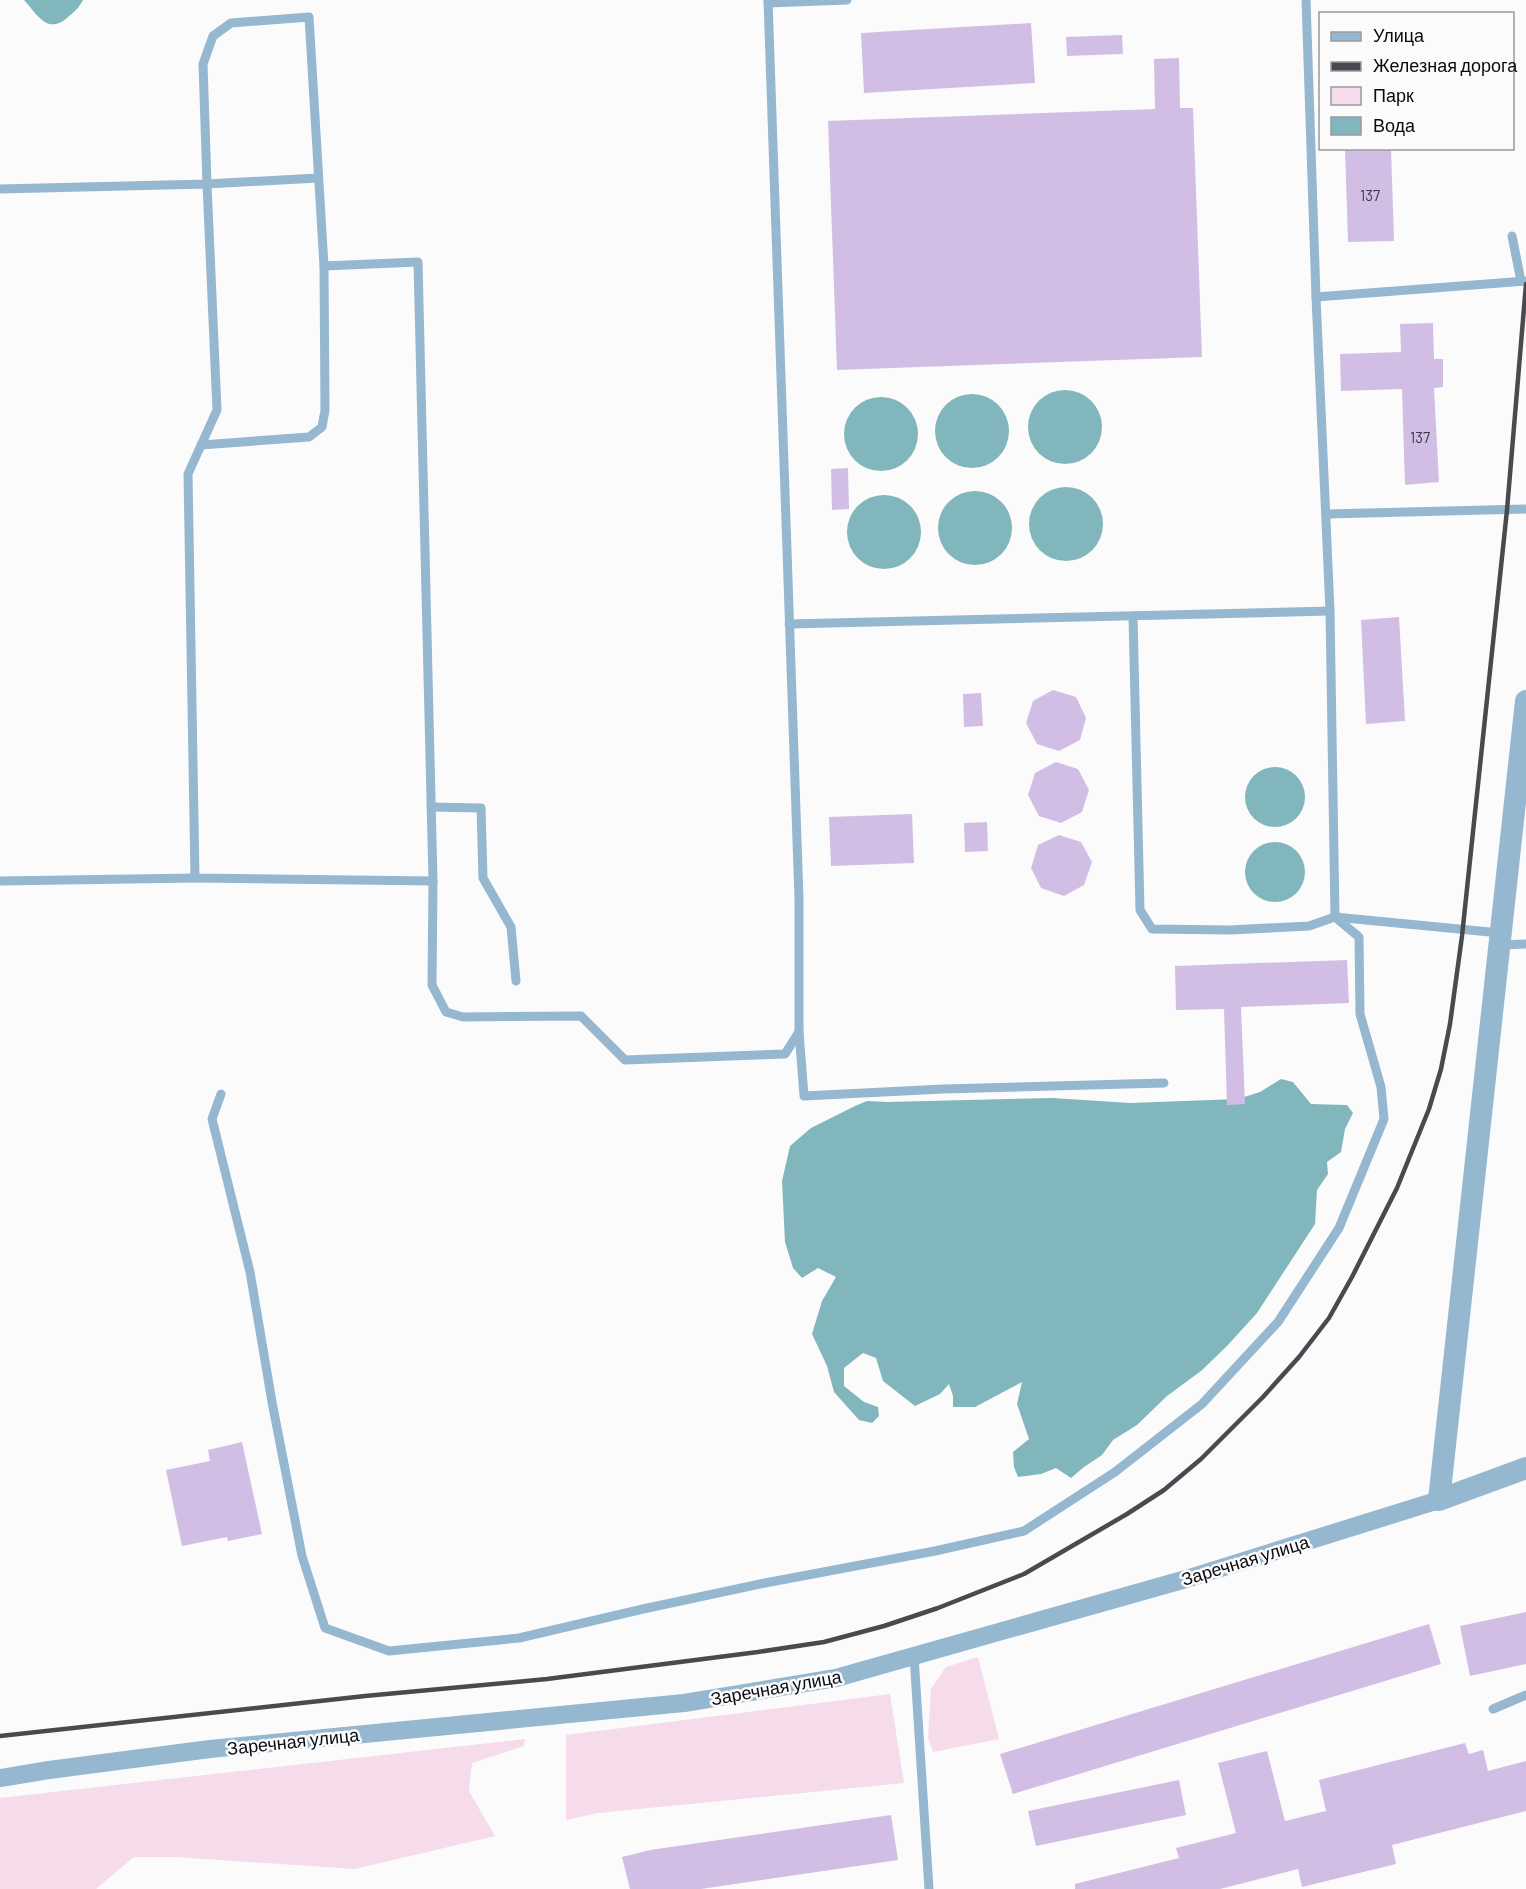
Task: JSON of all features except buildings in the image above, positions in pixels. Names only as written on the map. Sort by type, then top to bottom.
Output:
[{"type":"street","points":[[1439,1500],[1526,700]]},
{"type":"street","name":"Заречная улица","points":[[0,1778],[210,1749],[684,1703],[836,1678],[1186,1579],[1439,1500],[1526,1468]]},
{"type":"lane","points":[[847,0],[768,2],[799,898],[799,1032],[804,1096],[1164,1083]]},
{"type":"lane","points":[[220,1094],[212,1119],[250,1272],[302,1556],[325,1628],[389,1651],[519,1638],[731,1590],[935,1551],[1024,1531],[1115,1472],[1202,1404],[1278,1323],[1339,1228],[1384,1119],[1381,1087],[1360,1014],[1359,937],[1335,917],[1327,514],[1316,297],[1306,0]]},
{"type":"lane","points":[[195,878],[188,474],[201,445],[217,410],[202,64],[213,36],[231,23],[309,17],[324,266],[325,410],[322,427],[309,437],[201,445]]},
{"type":"lane","points":[[0,189],[207,184],[318,178]]},
{"type":"lane","points":[[1316,297],[1524,281],[1512,236]]},
{"type":"lane","points":[[324,266],[418,262],[433,881],[432,985],[446,1012],[463,1017],[581,1016],[625,1060],[786,1054],[799,1032]]},
{"type":"lane","points":[[1327,514],[1526,509]]},
{"type":"lane","points":[[789,624],[1330,611]]},
{"type":"lane","points":[[1133,616],[1140,910],[1152,929],[1230,930],[1309,926],[1335,917],[1526,944]]},
{"type":"lane","points":[[431,807],[481,808],[483,878],[511,927],[516,981]]},
{"type":"lane","points":[[0,880],[195,878],[433,881]]},
{"type":"lane","points":[[914,1656],[928,1889]]},
{"type":"lane","points":[[1493,1709],[1526,1695]]},
{"type":"green space","points":[[978,1657],[999,1739],[933,1752],[928,1738],[931,1689],[946,1667]]},
{"type":"green space","points":[[890,1694],[904,1783],[598,1813],[566,1820],[566,1735]]},
{"type":"green space","points":[[525,1739],[524,1746],[472,1763],[469,1791],[495,1836],[355,1869],[175,1857],[134,1857],[96,1889],[0,1889],[0,1798]]},
{"type":"water","points":[[24,0],[83,0],[67,18],[54,24],[43,21]]},
{"type":"water","points":[[1058,390],[1072,390],[1086,396],[1096,406],[1102,420],[1102,434],[1096,448],[1086,458],[1072,464],[1058,464],[1044,458],[1034,448],[1028,434],[1028,420],[1034,406],[1044,396]]},
{"type":"water","points":[[965,394],[979,394],[993,400],[1003,410],[1009,424],[1009,438],[1003,452],[993,462],[979,468],[965,468],[951,462],[941,452],[935,438],[935,424],[941,410],[951,400]]},
{"type":"water","points":[[874,397],[888,397],[902,403],[912,413],[918,427],[918,441],[912,455],[902,465],[888,471],[874,471],[860,465],[850,455],[844,441],[844,427],[850,413],[860,403]]},
{"type":"water","points":[[1059,487],[1073,487],[1087,493],[1097,503],[1103,517],[1103,531],[1097,545],[1087,555],[1073,561],[1059,561],[1045,555],[1035,545],[1029,531],[1029,517],[1035,503],[1045,493]]},
{"type":"water","points":[[968,491],[982,491],[996,497],[1006,507],[1012,521],[1012,535],[1006,549],[996,559],[982,565],[968,565],[954,559],[944,549],[938,535],[938,521],[944,507],[954,497]]},
{"type":"water","points":[[877,495],[891,495],[905,501],[915,511],[921,525],[921,539],[915,553],[905,563],[891,569],[877,569],[863,563],[853,553],[847,539],[847,525],[853,511],[863,501]]},
{"type":"water","points":[[1269,767],[1281,767],[1292,772],[1300,780],[1305,797],[1303,809],[1292,822],[1281,827],[1269,827],[1258,822],[1250,814],[1245,803],[1245,791],[1250,780],[1258,772]]},
{"type":"water","points":[[1269,842],[1281,842],[1292,847],[1300,855],[1305,872],[1303,884],[1292,897],[1281,902],[1269,902],[1258,897],[1250,889],[1245,878],[1245,866],[1250,855],[1258,847]]},
{"type":"water","points":[[1281,1079],[1293,1082],[1311,1104],[1347,1105],[1353,1113],[1345,1129],[1341,1152],[1327,1162],[1328,1174],[1317,1190],[1315,1224],[1257,1313],[1227,1346],[1201,1371],[1167,1396],[1137,1425],[1113,1440],[1102,1455],[1071,1478],[1056,1468],[1041,1474],[1018,1477],[1014,1467],[1013,1452],[1029,1439],[1017,1404],[1022,1382],[975,1407],[953,1407],[953,1396],[949,1384],[940,1394],[915,1406],[883,1381],[876,1358],[863,1353],[844,1368],[844,1386],[864,1402],[878,1407],[879,1416],[872,1423],[859,1420],[834,1392],[827,1366],[812,1334],[822,1301],[836,1277],[818,1268],[802,1278],[793,1268],[785,1242],[782,1181],[790,1146],[811,1128],[867,1101],[1052,1098],[1130,1103],[1238,1099],[1260,1092]]},
{"type":"railway","points":[[0,1736],[365,1696],[547,1679],[824,1642],[884,1626],[938,1608],[1024,1574],[1164,1490],[1201,1459],[1263,1397],[1299,1357],[1329,1318],[1397,1188],[1429,1109],[1441,1069],[1450,1024],[1462,936],[1507,510],[1526,284]]}]
